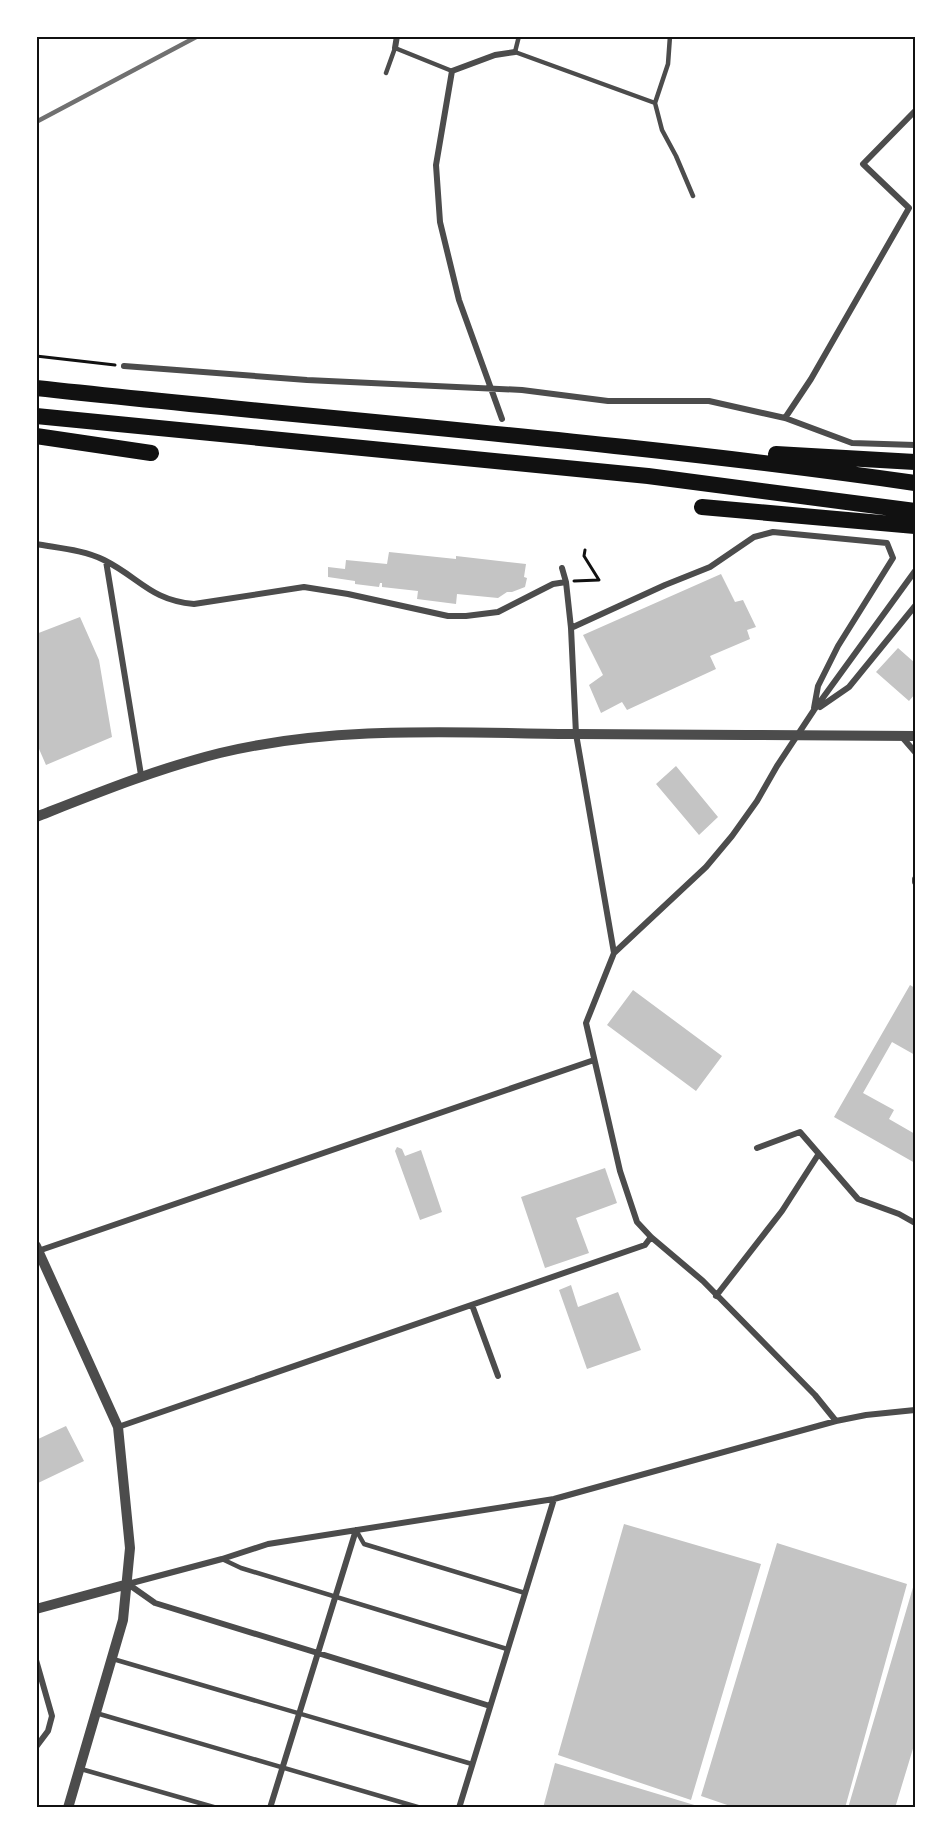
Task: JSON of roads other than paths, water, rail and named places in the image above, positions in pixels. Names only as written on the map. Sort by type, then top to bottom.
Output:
[{"type":"highway","points":[[36,388],[610,446],[813,468],[915,483]]},
{"type":"highway","points":[[36,416],[648,476],[915,511]]},
{"type":"highway","points":[[36,436],[151,453]]},
{"type":"highway","points":[[610,446],[915,462]]},
{"type":"highway","points":[[702,507],[915,526]]},
{"type":"street","points":[[395,48],[398,36]]},
{"type":"street","points":[[501,419],[493,390],[459,300],[440,222],[436,165],[452,71],[495,56],[515,52]]},
{"type":"street","points":[[785,418],[811,379],[909,208],[863,164],[915,111]]},
{"type":"street","points":[[124,366],[522,390],[608,401],[709,402],[785,418],[852,443],[915,445]]},
{"type":"street","points":[[571,628],[710,567],[754,537],[773,532],[887,543],[893,558],[833,656],[818,686],[814,710]]},
{"type":"street","points":[[36,544],[95,556],[156,595],[176,602],[194,604],[304,587],[348,594],[448,616],[466,616],[498,612],[553,584],[566,582]]},
{"type":"street","points":[[106,561],[141,775]]},
{"type":"street","points":[[562,568],[566,582],[571,628],[576,734],[614,953]]},
{"type":"street","points":[[836,1421],[815,1395],[703,1281],[651,1237],[633,1216],[620,1172],[586,1023],[614,953],[712,860],[757,801],[814,710],[915,571]]},
{"type":"street","points":[[814,710],[849,687],[915,606]]},
{"type":"street","points":[[36,817],[141,775],[221,753],[346,734],[455,732],[915,736]]},
{"type":"street","points":[[902,736],[915,752]]},
{"type":"street","points":[[68,1808],[123,1620],[130,1548],[118,1427],[37,1249],[594,1060]]},
{"type":"street","points":[[757,1148],[800,1132],[858,1199],[899,1214],[915,1223]]},
{"type":"street","points":[[716,1296],[782,1211],[818,1155]]},
{"type":"street","points":[[118,1427],[645,1245],[651,1237]]},
{"type":"street","points":[[472,1305],[498,1376]]},
{"type":"street","points":[[36,1609],[268,1545],[554,1499],[836,1421],[866,1415],[915,1410]]},
{"type":"street","points":[[459,1808],[554,1499]]},
{"type":"street","points":[[270,1808],[356,1530]]},
{"type":"street","points":[[128,1584],[155,1603],[490,1707]]},
{"type":"street","points":[[36,1660],[52,1716],[48,1731],[36,1747]]},
{"type":"lane","points":[[519,36],[515,52],[655,103]]},
{"type":"lane","points":[[670,36],[668,64],[655,103],[662,130],[693,196]]},
{"type":"lane","points":[[386,73],[395,48],[452,71]]},
{"type":"lane","points":[[356,1530],[364,1544],[525,1593]]},
{"type":"lane","points":[[222,1559],[240,1568],[507,1649]]},
{"type":"lane","points":[[113,1659],[472,1764]]},
{"type":"lane","points":[[96,1713],[421,1808]]},
{"type":"lane","points":[[80,1769],[217,1808]]},
{"type":"railway","points":[[36,122],[198,36]]}]
